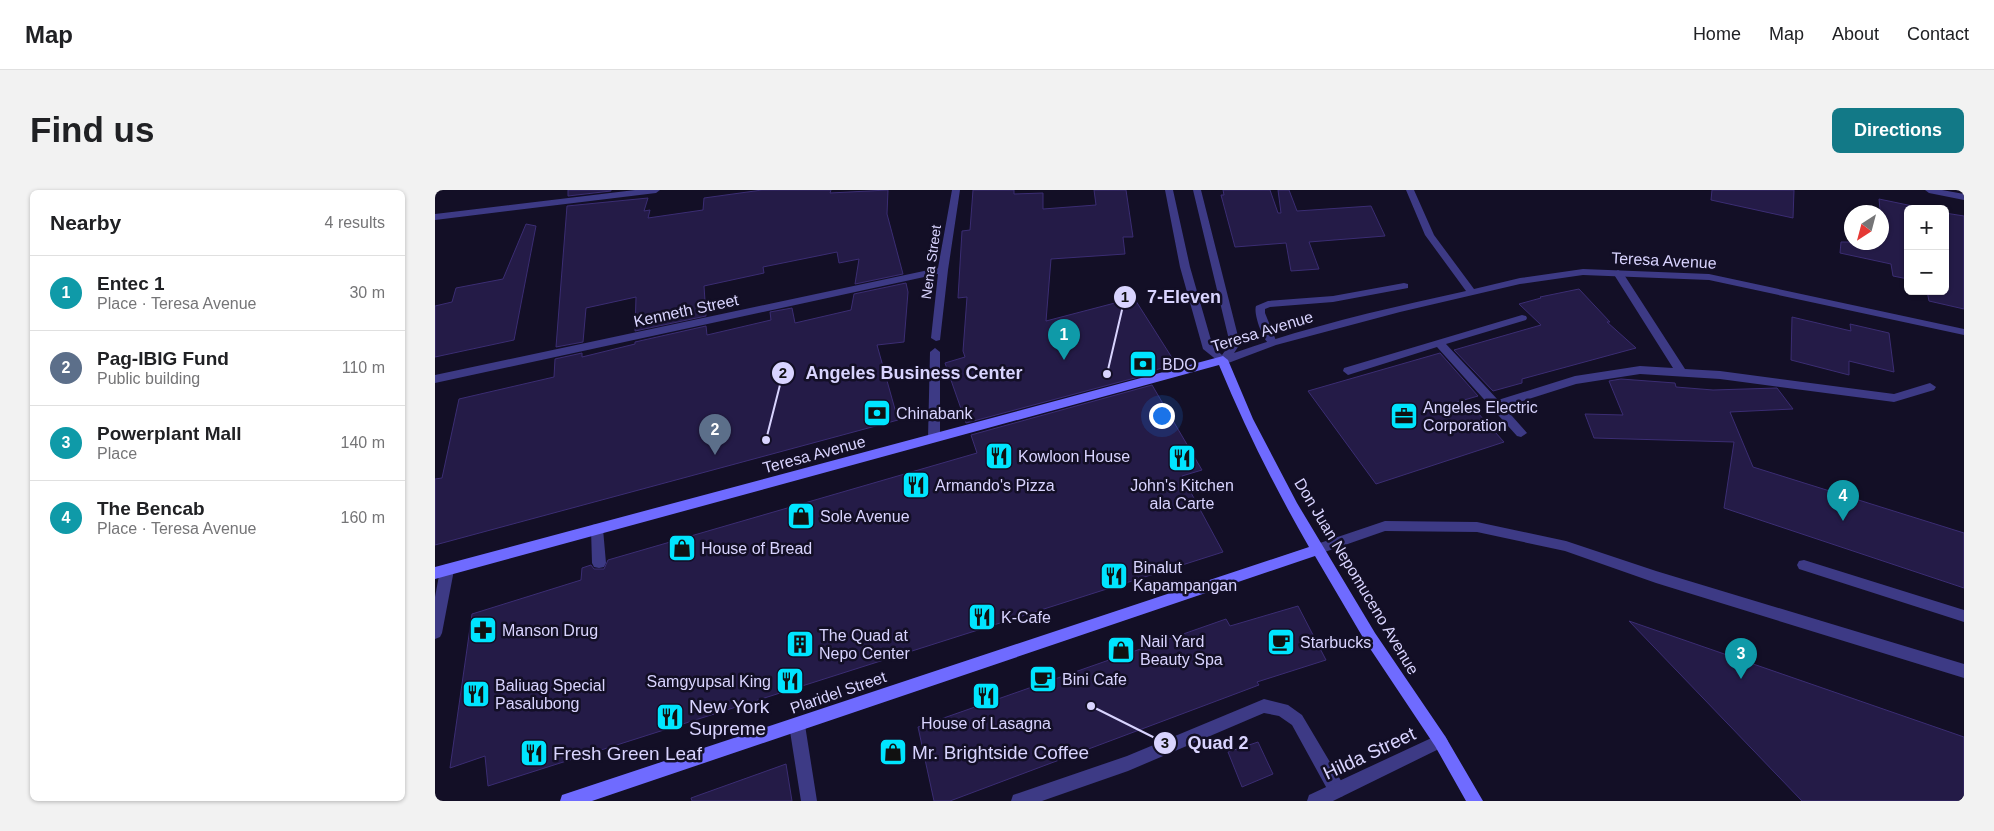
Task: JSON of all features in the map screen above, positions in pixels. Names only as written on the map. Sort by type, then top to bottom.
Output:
[{"type":"street","points":[[435,217],[656,190]]},
{"type":"street","name":"Nena Street","points":[[936,338],[943,270],[956,190]]},
{"type":"street","name":"Don Juan Nepomuceno Avenue","points":[[1169,190],[1185,267],[1208,349],[1223,361],[1247,419],[1293,506],[1370,637],[1440,741],[1475,801]]},
{"type":"street","points":[[1197,190],[1235,344],[1223,361]]},
{"type":"street","points":[[1410,190],[1430,235],[1471,291]]},
{"type":"street","points":[[1929,190],[1964,197]]},
{"type":"street","name":"Kenneth Street","points":[[435,378],[943,270]]},
{"type":"street","name":"Teresa Avenue","points":[[441,571],[1223,361],[1272,344],[1471,291],[1520,281],[1583,272],[1709,277],[1964,332]]},
{"type":"street","points":[[1618,273],[1681,372]]},
{"type":"street","points":[[1272,344],[1260,313],[1260,308],[1268,304],[1333,299],[1404,286]]},
{"type":"street","points":[[1348,371],[1522,318]]},
{"type":"street","points":[[1439,343],[1521,433]]},
{"type":"street","points":[[934,438],[935,352]]},
{"type":"street","points":[[1496,405],[1575,380],[1640,370],[1720,375],[1894,398],[1930,387]]},
{"type":"street","points":[[1319,549],[1385,526],[1477,527],[1566,546],[1665,580],[1964,671]]},
{"type":"street","points":[[597,529],[599,563]]},
{"type":"street","name":"Plaridel Street","points":[[568,801],[1319,549]]},
{"type":"street","points":[[1804,565],[1964,616]]},
{"type":"street","points":[[435,633],[441,571]]},
{"type":"street","points":[[1019,801],[1128,763],[1264,706],[1283,710],[1297,720],[1337,790]]},
{"type":"street","points":[[797,724],[809,801]]},
{"type":"street","name":"Hilda Street","points":[[1315,801],[1440,741]]},
{"type":"building","points":[[568,190],[611,190],[611,191],[568,196]]},
{"type":"building","points":[[762,190],[831,190],[830,193],[888,190],[887,214],[903,274],[855,284],[859,259],[839,263],[837,252],[763,267],[764,273],[704,286],[706,316],[635,331],[636,297],[586,308],[583,342],[556,347],[567,206],[648,198],[644,211],[650,210],[648,218],[703,210],[704,198]]},
{"type":"building","points":[[973,190],[1014,190],[1014,194],[1043,193],[1043,209],[1096,205],[1094,190],[1126,190],[1133,237],[1123,237],[1125,254],[1051,259],[1046,321],[1134,298],[1176,364],[1145,373],[1146,375],[966,423],[945,363],[965,357],[963,351],[967,297],[958,298],[962,231],[970,230]]},
{"type":"building","points":[[1223,190],[1270,190],[1278,213],[1281,213],[1278,190],[1289,190],[1297,211],[1371,206],[1385,236],[1309,242],[1319,269],[1291,271],[1286,243],[1235,247],[1221,195],[1224,195]]},
{"type":"building","points":[[1712,190],[1794,190],[1793,218],[1711,200]]},
{"type":"building","points":[[1879,199],[1908,205],[1904,205],[1904,278],[1893,276],[1891,264],[1840,253],[1841,242],[1844,242],[1844,250],[1889,250],[1889,205],[1880,205]]},
{"type":"building","points":[[1949,214],[1964,216],[1964,309],[1929,301],[1928,295],[1949,295]]},
{"type":"building","points":[[526,224],[536,226],[514,340],[435,357],[435,306],[452,302],[456,288],[503,279]]},
{"type":"building","points":[[906,283],[908,292],[904,342],[877,345],[898,420],[435,545],[435,479],[442,478],[459,399],[554,377],[555,359],[582,353],[582,357],[635,344],[635,342],[706,326],[707,335],[771,320],[770,312],[792,308],[795,323],[851,310],[854,294]]},
{"type":"building","points":[[1579,289],[1610,322],[1607,322],[1636,348],[1522,379],[1522,383],[1493,391],[1454,350],[1541,325],[1519,304],[1540,297]]},
{"type":"building","points":[[1792,317],[1851,331],[1850,324],[1889,333],[1894,372],[1849,361],[1849,375],[1791,360]]},
{"type":"building","name":"Angeles Electric Corporation","points":[[1440,353],[1478,396],[1426,411],[1477,412],[1504,442],[1376,484],[1308,391]]},
{"type":"building","points":[[1621,379],[1675,383],[1676,387],[1713,390],[1777,388],[1793,409],[1730,412],[1753,467],[1964,533],[1964,588],[1724,508],[1734,442],[1594,438],[1585,414],[1623,415],[1609,381]]},
{"type":"building","points":[[1152,385],[1202,470],[1182,476],[1223,552],[488,786],[485,756],[450,768],[472,614],[581,580],[582,568],[591,565],[594,569],[604,569],[608,560],[977,453],[971,435]]},
{"type":"building","points":[[1298,606],[1326,660],[1257,682],[1259,685],[950,801],[934,801],[918,727],[1226,619],[1230,626]]},
{"type":"building","points":[[1629,621],[1964,737],[1964,801],[1802,801]]},
{"type":"building","points":[[1258,742],[1273,774],[1242,787],[1228,752]]},
{"type":"building","points":[[786,764],[792,801],[692,801],[691,798]]},
{"type":"place","name":"Entec 1","points":[[1064,360]]},
{"type":"place","name":"BDO","points":[[1143,364]]},
{"type":"place","name":"7-Eleven","points":[[1107,374]]},
{"type":"place","name":"Chinabank","points":[[877,413]]},
{"type":"place","name":"Angeles Electric Corporation","points":[[1404,416]]},
{"type":"place","name":"Angeles Business Center","points":[[766,440]]},
{"type":"place","name":"Pag-IBIG Fund","points":[[715,455]]},
{"type":"place","name":"Kowloon House","points":[[999,456]]},
{"type":"place","name":"John's Kitchen ala Carte","points":[[1182,458]]},
{"type":"place","name":"Armando's Pizza","points":[[916,485]]},
{"type":"place","name":"Sole Avenue","points":[[801,516]]},
{"type":"place","name":"The Bencab","points":[[1843,521]]},
{"type":"place","name":"House of Bread","points":[[682,548]]},
{"type":"place","name":"Binalut Kapampangan","points":[[1114,576]]},
{"type":"place","name":"K-Cafe","points":[[982,617]]},
{"type":"place","name":"Manson Drug","points":[[483,630]]},
{"type":"place","name":"Starbucks","points":[[1281,642]]},
{"type":"place","name":"The Quad at Nepo Center","points":[[800,644]]},
{"type":"place","name":"Nail Yard Beauty Spa","points":[[1121,650]]},
{"type":"place","name":"Bini Cafe","points":[[1043,679]]},
{"type":"place","name":"Powerplant Mall","points":[[1741,679]]},
{"type":"place","name":"Samgyupsal King","points":[[790,681]]},
{"type":"place","name":"Baliuag Special Pasalubong","points":[[476,694]]},
{"type":"place","name":"House of Lasagna","points":[[986,696]]},
{"type":"place","name":"Quad 2","points":[[1091,706]]},
{"type":"place","name":"New York Supreme","points":[[670,717]]},
{"type":"place","name":"Mr. Brightside Coffee","points":[[893,752]]},
{"type":"place","name":"Fresh Green Leaf","points":[[534,753]]}]
